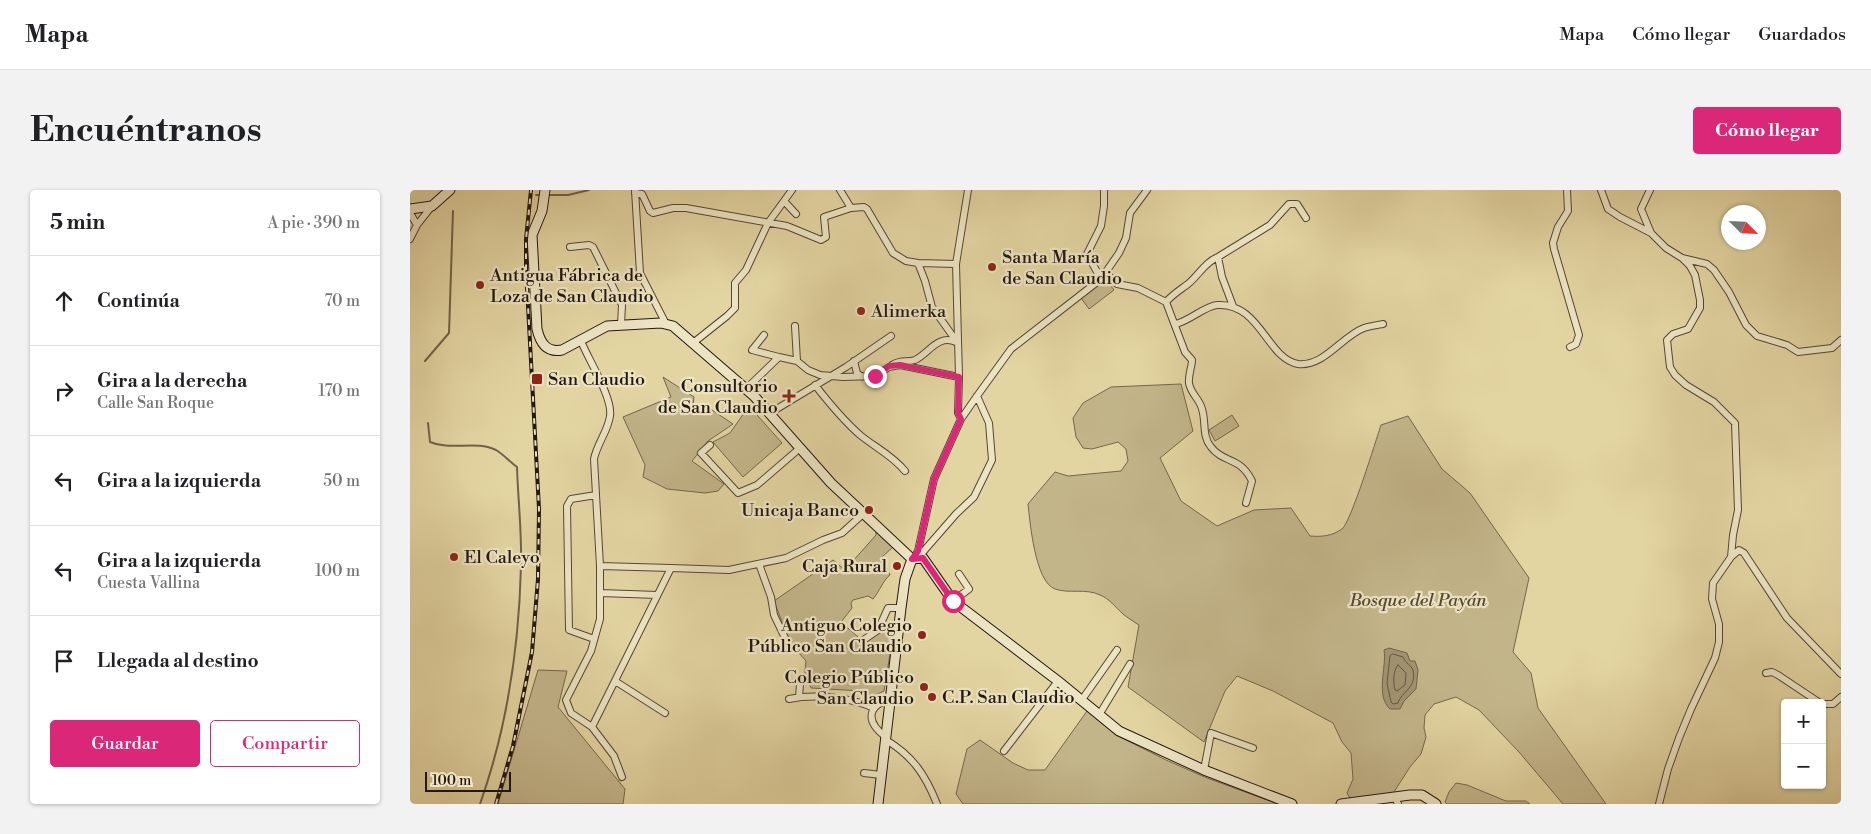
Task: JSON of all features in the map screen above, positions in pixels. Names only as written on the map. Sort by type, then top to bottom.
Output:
[{"type":"street","points":[[410,239],[416,225],[432,206],[450,190]]},
{"type":"street","points":[[692,343],[728,316],[735,308],[735,283],[746,270],[768,223],[792,190]]},
{"type":"street","points":[[840,190],[851,208]]},
{"type":"street","points":[[961,419],[958,413],[956,264],[968,190]]},
{"type":"street","points":[[1104,190],[1101,226],[1087,254],[1104,276],[1117,284],[1138,288],[1166,302],[1186,352],[1192,360],[1189,383],[1190,389],[1201,407],[1204,435],[1212,448],[1222,456],[1240,464],[1248,473],[1252,481],[1246,503]]},
{"type":"street","points":[[878,804],[905,579],[913,558],[918,551],[934,479],[961,419],[1012,349],[1104,276],[1126,238],[1130,213],[1147,190]]},
{"type":"street","points":[[1566,190],[1568,211],[1558,226],[1553,243],[1580,335],[1576,344],[1570,347]]},
{"type":"street","points":[[1601,190],[1608,209],[1652,233],[1673,253],[1682,258],[1707,264],[1714,270],[1729,292],[1746,325],[1757,336],[1787,345],[1798,352],[1832,348],[1841,340]]},
{"type":"street","points":[[1650,190],[1641,209],[1652,233]]},
{"type":"street","points":[[666,324],[640,273],[635,191],[642,194],[650,210],[653,212],[673,208],[686,208],[787,226],[821,240],[826,237],[824,217],[851,208],[864,207],[893,252],[906,261],[956,264]]},
{"type":"street","points":[[545,195],[540,219],[532,235],[537,329],[540,340],[547,349],[554,351],[562,350],[602,328],[621,325],[666,324],[673,326],[770,413],[831,483],[863,514],[913,558],[923,558],[953,601],[1058,681],[1119,731],[1204,770],[1292,804]]},
{"type":"street","points":[[784,201],[796,214]]},
{"type":"street","points":[[1166,302],[1179,288],[1188,284],[1210,261],[1270,225],[1289,204],[1297,204],[1306,218]]},
{"type":"street","points":[[410,209],[432,206]]},
{"type":"street","points":[[410,213],[416,225]]},
{"type":"street","points":[[570,247],[589,245],[593,247],[622,305],[621,325]]},
{"type":"street","points":[[1218,257],[1220,269],[1233,306],[1258,326],[1281,355],[1291,362],[1307,364],[1320,358],[1352,334],[1364,328],[1383,324]]},
{"type":"street","points":[[1682,258],[1695,275],[1700,308],[1688,329],[1673,334],[1667,340],[1670,367],[1680,380],[1714,402],[1735,423],[1738,510],[1732,535],[1731,557]]},
{"type":"street","points":[[918,263],[932,307],[958,343]]},
{"type":"street","points":[[1176,324],[1189,320],[1210,306],[1233,306]]},
{"type":"street","points":[[796,326],[797,361]]},
{"type":"street","points":[[764,335],[752,350],[797,361],[808,370],[820,375],[847,377],[875,376],[900,360],[911,361],[916,359],[940,341],[949,339],[958,343]]},
{"type":"street","points":[[770,413],[846,367],[891,336]]},
{"type":"street","points":[[581,341],[608,399],[610,410],[609,420],[594,459],[600,566],[600,619],[591,651],[566,700],[571,713],[592,727],[614,756],[622,777]]},
{"type":"street","points":[[746,390],[779,357]]},
{"type":"street","points":[[854,361],[857,373],[862,377]]},
{"type":"street","points":[[889,366],[900,365],[959,377]]},
{"type":"street","points":[[846,367],[851,373],[862,377]]},
{"type":"street","points":[[846,367],[847,377]]},
{"type":"street","points":[[816,385],[839,415],[860,435],[895,459],[905,471]]},
{"type":"street","points":[[913,558],[922,553],[956,514],[974,497],[992,460],[989,423],[976,396]]},
{"type":"street","points":[[710,445],[701,453],[738,493],[757,485],[800,448]]},
{"type":"street","points":[[594,639],[569,630],[568,506],[571,499],[596,495]]},
{"type":"street","points":[[600,566],[729,570],[786,558],[842,533],[863,514]]},
{"type":"street","points":[[1658,804],[1668,769],[1691,709],[1715,658],[1719,642],[1719,624],[1712,599],[1713,583],[1731,557],[1739,550],[1744,553],[1788,618],[1841,674]]},
{"type":"street","points":[[759,564],[771,598],[774,615],[787,642]]},
{"type":"street","points":[[592,727],[671,568]]},
{"type":"street","points":[[953,601],[969,589],[959,574]]},
{"type":"street","points":[[601,593],[657,595]]},
{"type":"street","points":[[862,641],[878,630],[888,608],[901,608]]},
{"type":"street","points":[[1081,701],[1117,650]]},
{"type":"street","points":[[1099,715],[1130,664]]},
{"type":"street","points":[[1766,673],[1772,672],[1778,675],[1815,699]]},
{"type":"street","points":[[615,681],[665,713]]},
{"type":"street","points":[[1004,751],[1058,681]]},
{"type":"street","points":[[799,697],[800,684]]},
{"type":"street","points":[[789,699],[799,697],[855,700],[874,708]]},
{"type":"street","points":[[1826,703],[1833,704],[1841,697]]},
{"type":"street","points":[[890,699],[874,708],[871,717],[872,723],[875,728],[918,766],[932,790],[937,804]]},
{"type":"street","points":[[1204,770],[1211,733],[1253,748]]},
{"type":"street","points":[[864,774],[881,775]]},
{"type":"street","points":[[1341,804],[1397,801],[1410,795],[1422,795],[1436,804]]},
{"type":"green space","points":[[1106,279],[1114,290],[1089,309],[1081,298]]},
{"type":"green space","points":[[663,377],[694,397],[693,406],[704,414],[709,408],[733,424],[708,441],[692,461],[724,484],[718,491],[705,493],[667,489],[643,477],[645,465],[623,417],[671,397]]},
{"type":"green space","name":"Bosque del Payán","points":[[1181,384],[1193,431],[1160,458],[1181,501],[1217,526],[1254,510],[1291,508],[1310,536],[1327,536],[1342,529],[1351,512],[1363,480],[1381,425],[1408,416],[1442,469],[1470,493],[1529,578],[1513,652],[1531,673],[1538,708],[1606,804],[1563,804],[1519,752],[1479,710],[1456,697],[1434,704],[1425,715],[1424,728],[1426,737],[1421,754],[1392,795],[1351,800],[1347,793],[1353,779],[1351,753],[1342,742],[1333,723],[1273,691],[1237,676],[1225,691],[1204,742],[1128,687],[1139,625],[1100,595],[1089,592],[1055,589],[1048,584],[1038,564],[1028,504],[1055,472],[1068,476],[1121,471],[1128,461],[1126,449],[1118,442],[1092,449],[1083,448],[1076,437],[1073,418],[1083,403],[1111,387]]},
{"type":"green space","points":[[749,406],[782,443],[743,477],[713,442],[730,433]]},
{"type":"green space","points":[[1232,415],[1239,426],[1215,441],[1209,430]]},
{"type":"green space","points":[[876,531],[893,547],[882,557],[890,575],[873,599],[868,596],[853,600],[851,603],[852,608],[841,622],[858,637],[860,644],[867,641],[881,627],[894,629],[884,691],[873,696],[861,691],[811,688],[809,683],[804,682],[806,661],[790,643],[774,601],[833,560],[845,570],[876,535]]},
{"type":"green space","points":[[538,670],[567,671],[558,707],[625,789],[623,804],[498,804]]},
{"type":"green space","points":[[1087,711],[1116,735],[1166,760],[1207,778],[1278,804],[963,804],[956,794],[967,749],[980,740],[1013,763],[1028,770],[1045,770]]},
{"type":"green space","points":[[1456,783],[1467,785],[1506,801],[1526,801],[1530,804],[1447,804],[1445,802],[1449,792]]},
{"type":"water","points":[[1389,648],[1407,653],[1410,661],[1415,661],[1418,670],[1416,689],[1404,701],[1400,709],[1390,709],[1383,696],[1384,650]]},
{"type":"waterway","points":[[547,195],[568,195],[589,190]]},
{"type":"waterway","points":[[536,195],[542,195]]},
{"type":"waterway","points":[[425,361],[449,333],[453,211]]},
{"type":"waterway","points":[[428,423],[430,442],[446,446],[472,445],[488,447],[499,452],[517,467],[521,541],[518,627],[510,687],[498,746],[480,804]]},
{"type":"railway","points":[[496,804],[513,746],[532,652],[538,579],[539,509],[526,269],[526,239],[531,190]]},
{"type":"place","name":"Santa María de San Claudio","points":[[992,267]]},
{"type":"place","name":"Antigua Fábrica de Loza de San Claudio","points":[[480,285]]},
{"type":"place","name":"Alimerka","points":[[861,311]]},
{"type":"place","name":"San Claudio","points":[[537,379]]},
{"type":"place","name":"Consultorio de San Claudio","points":[[789,396]]},
{"type":"place","name":"Unicaja Banco","points":[[869,510]]},
{"type":"place","name":"El Caleyo","points":[[454,557]]},
{"type":"place","name":"Caja Rural","points":[[897,566]]},
{"type":"place","name":"Antiguo Colegio Público San Claudio","points":[[922,635]]},
{"type":"place","name":"Colegio Público San Claudio","points":[[924,687]]},
{"type":"place","name":"C.P. San Claudio","points":[[932,697]]},
{"type":"route","points":[[875,376],[889,366],[900,365],[959,377],[958,413],[961,419],[934,479],[918,551],[912,559],[923,558],[953,601]]}]
